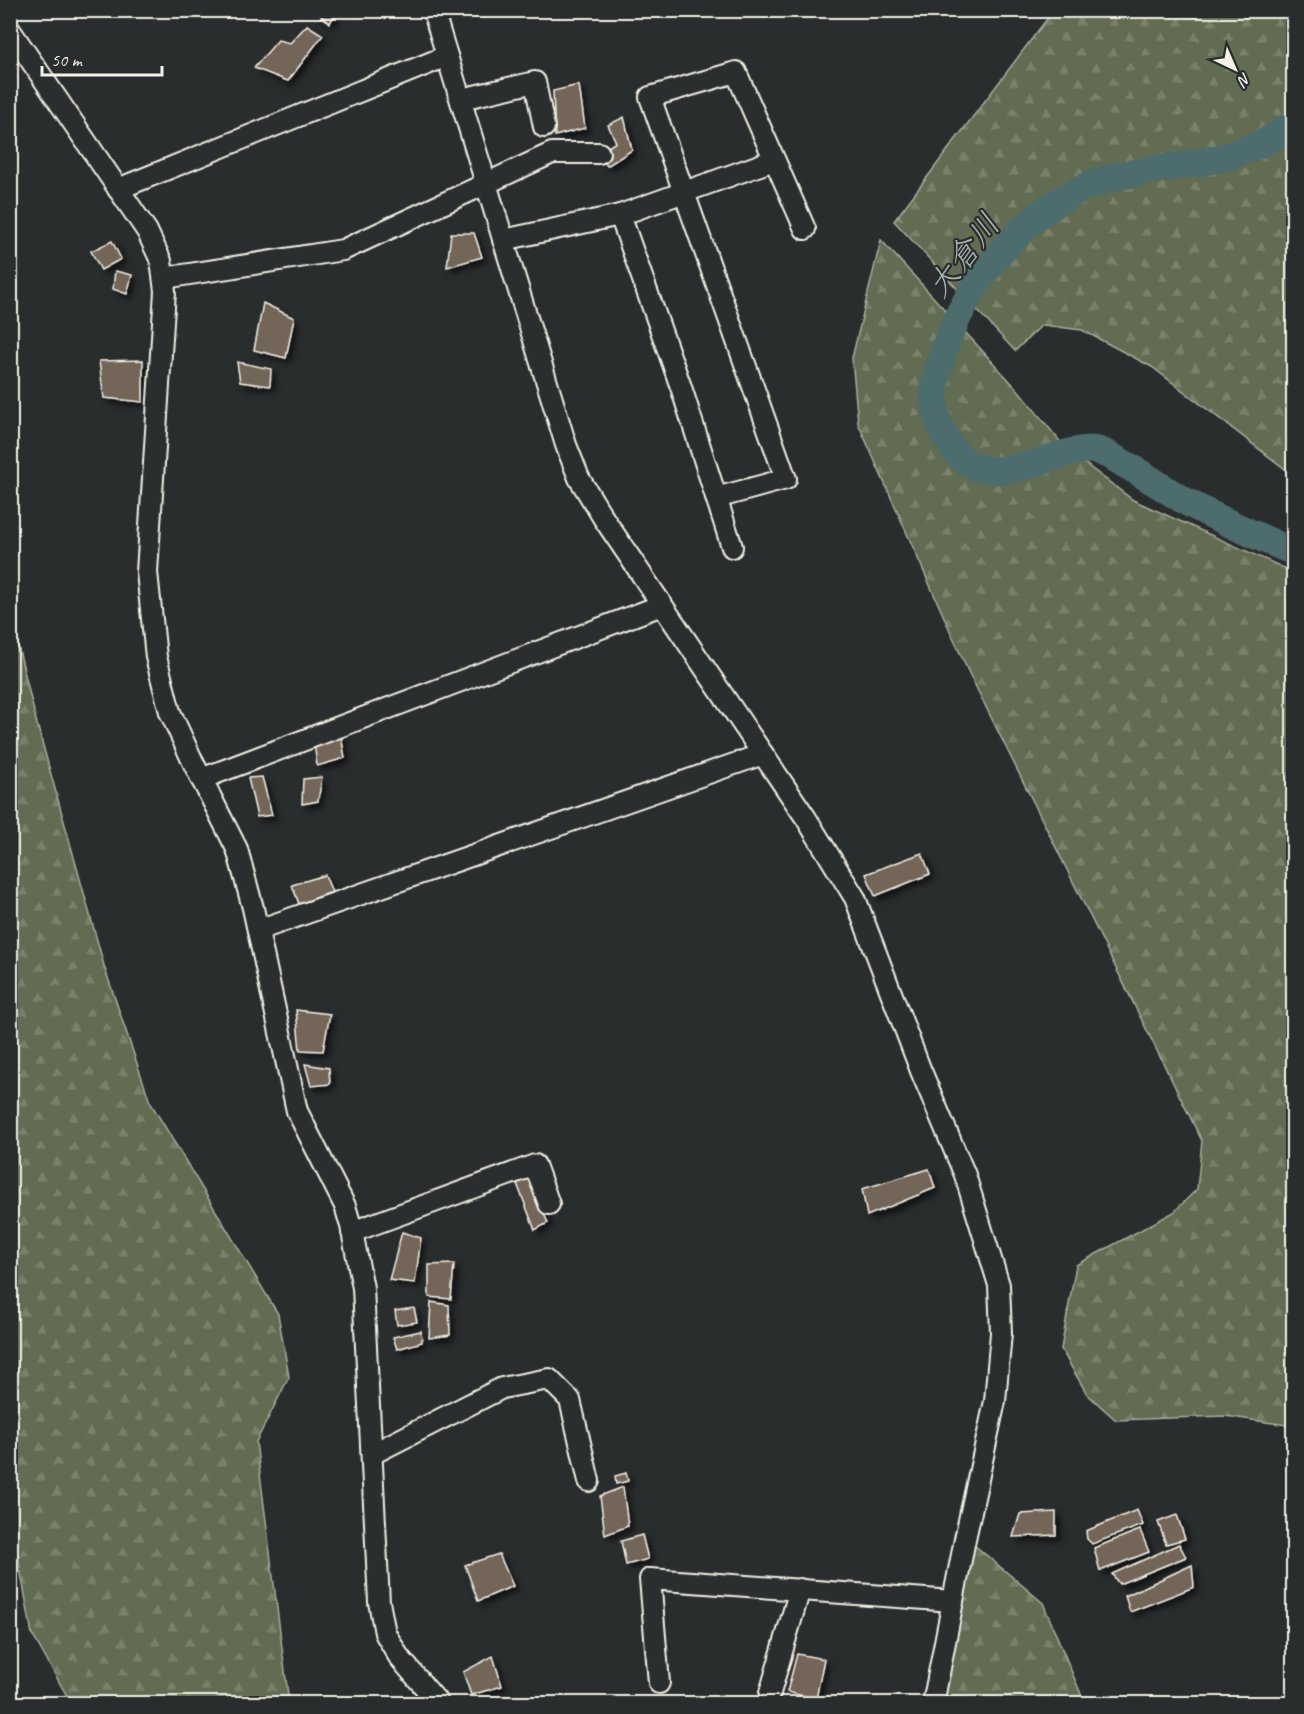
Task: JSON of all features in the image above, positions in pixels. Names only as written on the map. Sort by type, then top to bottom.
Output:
[{"type":"street","points":[[433,10],[566,445],[579,478],[604,519],[806,818],[855,898],[921,1071],[965,1175],[999,1285],[1001,1332],[995,1401],[933,1704]]},
{"type":"street","points":[[10,30],[147,231],[161,261],[164,278],[164,314],[147,572],[156,657],[170,712],[237,849],[258,930],[297,1111],[345,1206],[363,1288],[379,1602],[385,1633],[399,1657],[440,1704]]},
{"type":"street","points":[[118,189],[447,56]]},
{"type":"street","points":[[716,498],[786,479],[650,97],[736,72],[805,229]]},
{"type":"street","points":[[460,99],[536,82],[543,127]]},
{"type":"street","points":[[164,278],[343,250],[552,153],[599,153]]},
{"type":"street","points":[[503,240],[620,215],[774,160]]},
{"type":"street","points":[[620,215],[681,387],[732,547]]},
{"type":"street","points":[[201,779],[662,605]]},
{"type":"street","points":[[258,930],[763,754]]},
{"type":"street","points":[[352,1232],[535,1166],[549,1204]]},
{"type":"street","points":[[372,1454],[502,1388],[549,1379],[570,1400],[589,1481]]},
{"type":"street","points":[[659,1683],[650,1579],[953,1601]]},
{"type":"street","points":[[770,1693],[800,1589]]},
{"type":"green space","points":[[1053,11],[1293,11],[1293,475],[1152,367],[1082,330],[1042,325],[1015,351],[894,221]]},
{"type":"green space","points":[[881,240],[1019,391],[1067,450],[1133,500],[1293,572],[1293,1426],[1225,1416],[1116,1420],[1087,1394],[1061,1349],[1076,1265],[1174,1212],[1197,1189],[1202,1141],[967,669],[858,423],[852,358]]},
{"type":"green space","points":[[10,613],[37,724],[105,969],[150,1102],[278,1314],[289,1377],[256,1442],[289,1703],[71,1703],[32,1634],[16,1546],[10,1473]]},
{"type":"green space","points":[[973,1544],[1043,1603],[1083,1699],[1106,1703],[941,1704]]},
{"type":"building","points":[[314,10],[337,10],[330,23]]},
{"type":"building","points":[[307,25],[323,35],[288,81],[254,68],[278,40],[290,43]]},
{"type":"building","points":[[579,85],[585,128],[555,136],[553,91]]},
{"type":"building","points":[[624,117],[632,150],[607,166],[599,153],[616,142],[608,125]]},
{"type":"building","points":[[451,233],[474,233],[482,257],[447,267]]},
{"type":"building","points":[[112,241],[121,259],[101,270],[91,251]]},
{"type":"building","points":[[115,271],[132,275],[127,294],[113,289]]},
{"type":"building","points":[[263,303],[294,318],[286,358],[254,350]]},
{"type":"building","points":[[143,360],[143,402],[104,398],[99,361]]},
{"type":"building","points":[[237,362],[271,369],[270,386],[240,382]]},
{"type":"building","points":[[340,730],[345,758],[317,766],[314,742]]},
{"type":"building","points":[[262,777],[272,815],[257,817],[248,778]]},
{"type":"building","points":[[322,777],[318,801],[302,804],[303,779]]},
{"type":"building","points":[[922,853],[930,874],[875,896],[866,874]]},
{"type":"building","points":[[325,875],[332,892],[299,904],[292,885]]},
{"type":"building","points":[[296,1010],[330,1014],[323,1051],[300,1050]]},
{"type":"building","points":[[305,1064],[329,1068],[330,1084],[311,1086]]},
{"type":"building","points":[[929,1169],[935,1188],[867,1216],[862,1189]]},
{"type":"building","points":[[527,1175],[548,1223],[535,1230],[516,1181]]},
{"type":"building","points":[[402,1232],[421,1238],[415,1283],[389,1280]]},
{"type":"building","points":[[454,1264],[451,1299],[429,1297],[429,1265]]},
{"type":"building","points":[[431,1302],[449,1305],[450,1335],[429,1338]]},
{"type":"building","points":[[414,1308],[417,1322],[397,1325],[395,1311]]},
{"type":"building","points":[[421,1331],[422,1342],[397,1349],[393,1337]]},
{"type":"building","points":[[626,1473],[628,1481],[616,1484],[615,1476]]},
{"type":"building","points":[[623,1487],[628,1526],[605,1535],[600,1496]]},
{"type":"building","points":[[1137,1510],[1143,1525],[1092,1544],[1087,1539],[1086,1531]]},
{"type":"building","points":[[1056,1512],[1056,1535],[1013,1537],[1020,1514]]},
{"type":"building","points":[[1177,1515],[1185,1539],[1166,1544],[1158,1522]]},
{"type":"building","points":[[1140,1530],[1149,1552],[1100,1571],[1094,1548]]},
{"type":"building","points":[[642,1535],[648,1559],[626,1565],[621,1541]]},
{"type":"building","points":[[1179,1544],[1186,1557],[1119,1584],[1112,1574]]},
{"type":"building","points":[[499,1554],[513,1586],[478,1601],[465,1565]]},
{"type":"building","points":[[1192,1565],[1194,1587],[1130,1612],[1125,1596]]},
{"type":"building","points":[[797,1654],[824,1659],[816,1699],[787,1692]]},
{"type":"building","points":[[493,1656],[502,1686],[471,1695],[463,1672]]},
{"type":"waterway","name":"大倉川","points":[[1294,123],[1275,136],[1234,154],[1213,160],[1123,175],[1089,185],[1057,203],[1027,226],[1000,253],[977,284],[958,316],[944,350],[934,395],[938,419],[948,442],[965,461],[975,467],[1006,470],[1072,452],[1096,450],[1137,471],[1198,508],[1294,552]]}]
